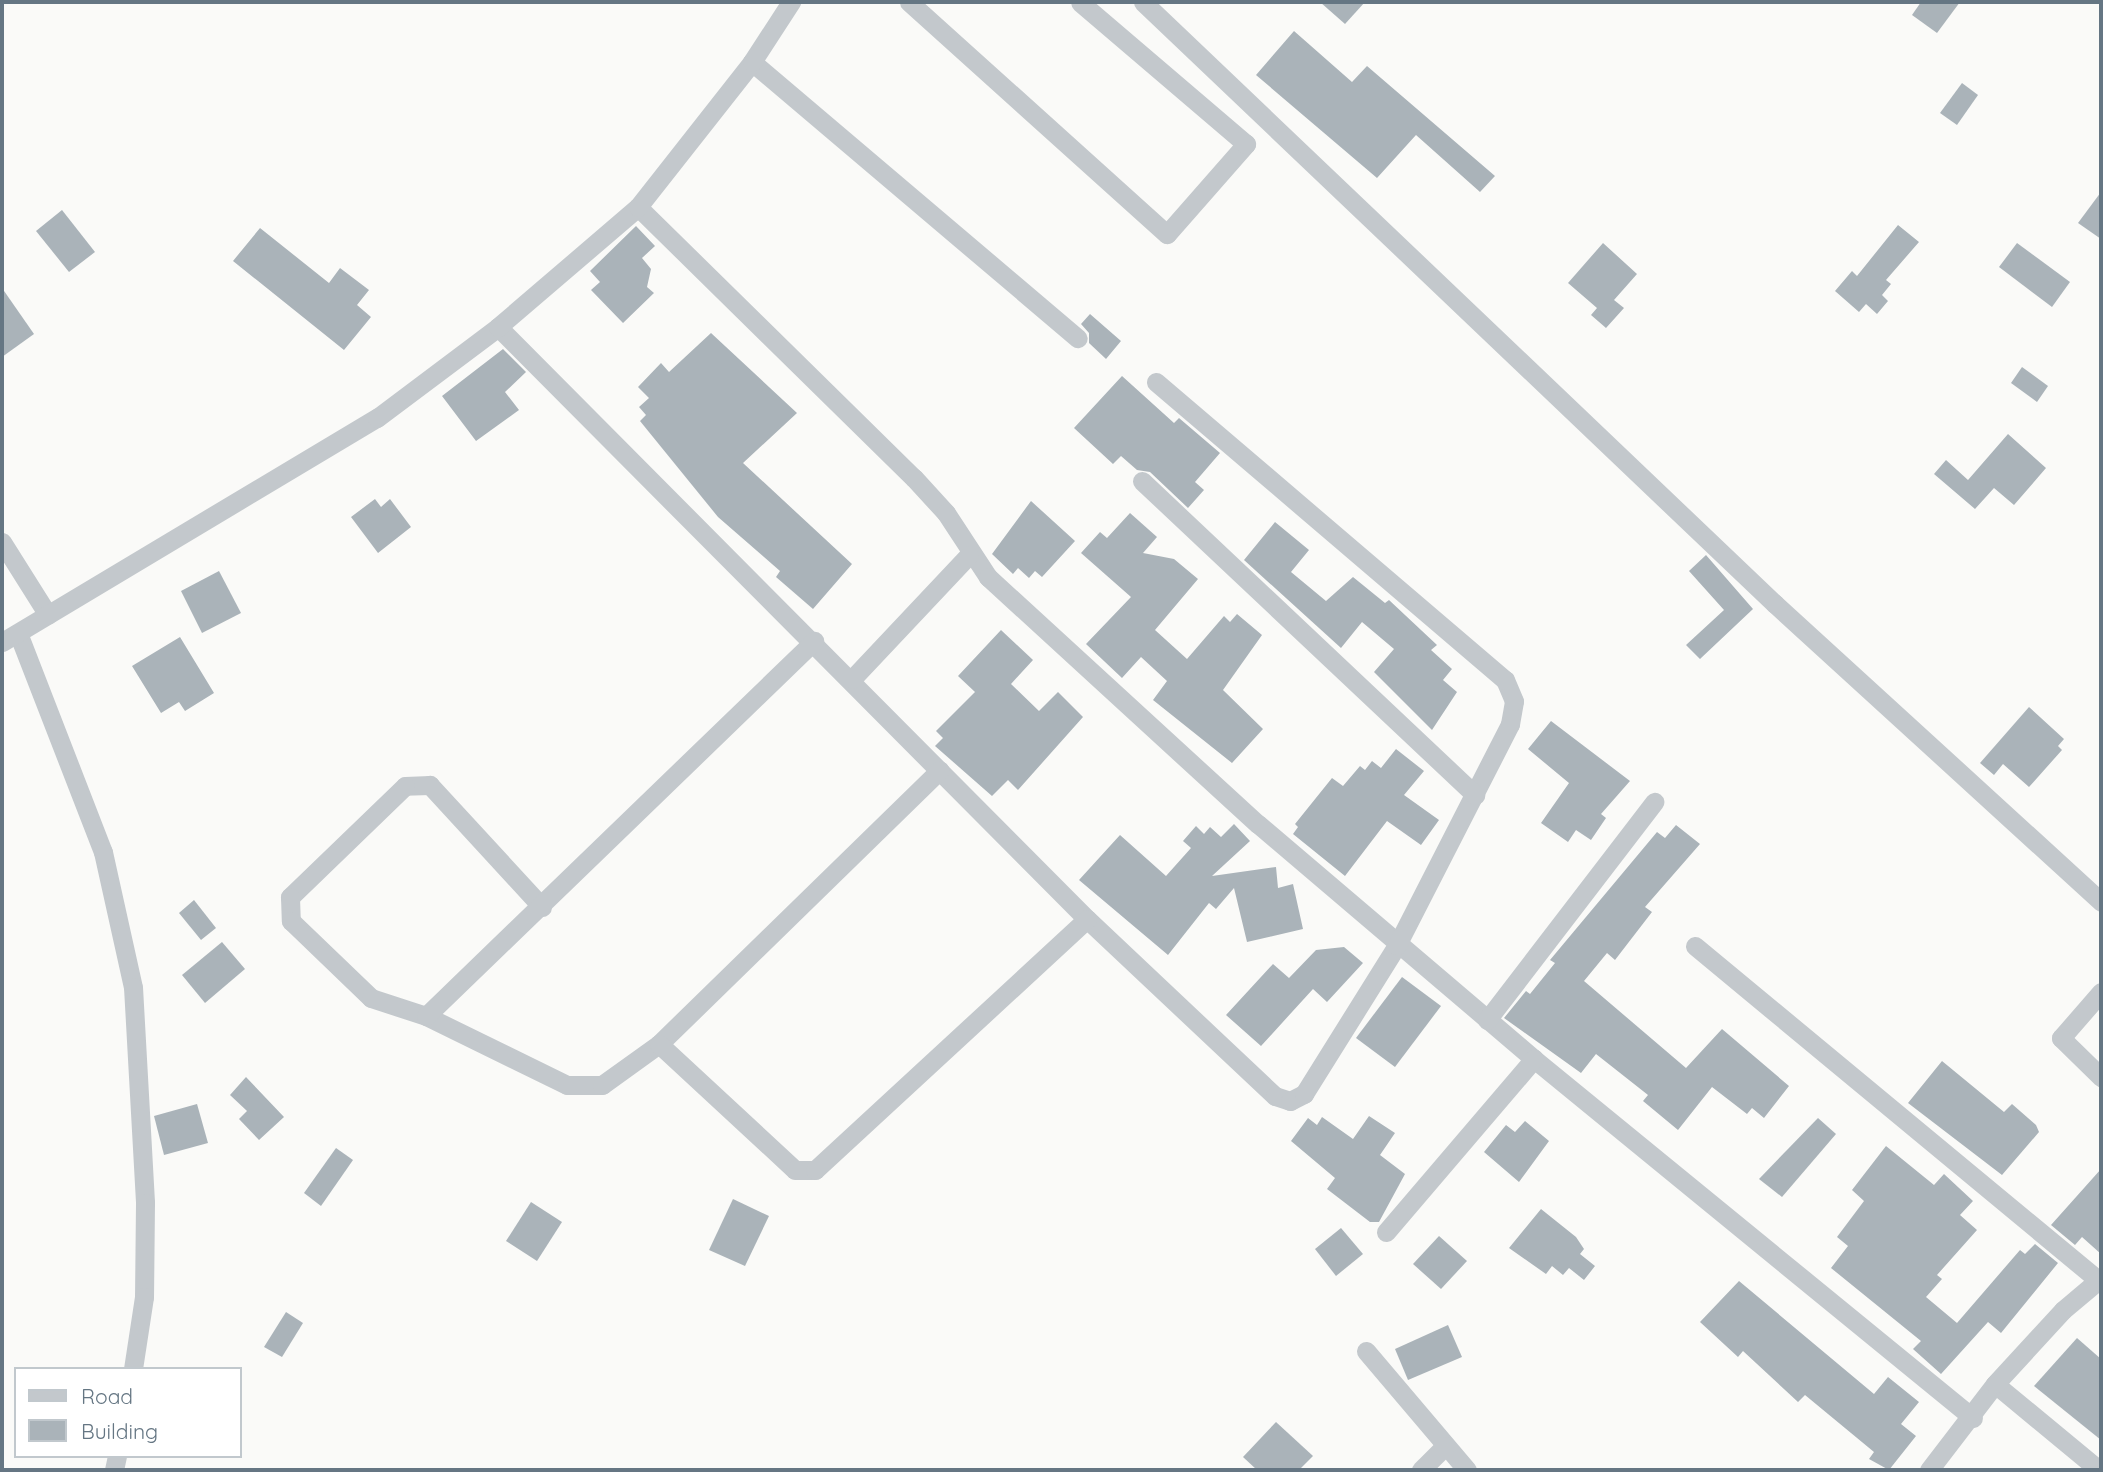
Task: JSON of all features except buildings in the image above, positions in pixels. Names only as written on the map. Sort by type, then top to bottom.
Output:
[{"type":"street","points":[[133,1367],[144,1297],[145,1203],[133,988],[103,852],[10,638],[377,418],[498,327],[638,207],[752,62],[791,2]]},
{"type":"street","points":[[909,2],[1167,234],[1246,144],[1080,2]]},
{"type":"street","points":[[1143,2],[1775,604],[2101,902]]},
{"type":"street","points":[[752,62],[1078,338]]},
{"type":"street","points":[[638,207],[914,478],[946,513],[969,555],[1258,824],[1396,945],[1973,1418]]},
{"type":"street","points":[[498,327],[852,679],[1087,919],[1275,1096],[1290,1101],[1304,1094],[1396,945],[1510,724],[1514,701],[1504,680],[1156,382]]},
{"type":"street","points":[[1142,481],[1475,795]]},
{"type":"street","points":[[2,542],[48,615]]},
{"type":"street","points":[[852,679],[969,555]]},
{"type":"street","points":[[426,1016],[814,641]]},
{"type":"street","points":[[541,907],[430,785],[405,786],[290,897],[291,921],[371,998],[426,1016],[567,1085],[601,1085],[659,1044],[940,770]]},
{"type":"street","points":[[1487,1020],[1654,802]]},
{"type":"street","points":[[659,1044],[795,1170],[815,1170],[1087,919]]},
{"type":"street","points":[[1695,946],[2099,1279],[1995,1384],[1973,1418],[1929,1470]]},
{"type":"street","points":[[2101,992],[2060,1038],[2101,1077]]},
{"type":"street","points":[[1386,1232],[1534,1059]]},
{"type":"street","points":[[1366,1351],[1467,1470]]},
{"type":"street","points":[[1995,1384],[2099,1470]]},
{"type":"street","points":[[1421,1470],[1445,1446]]}]
